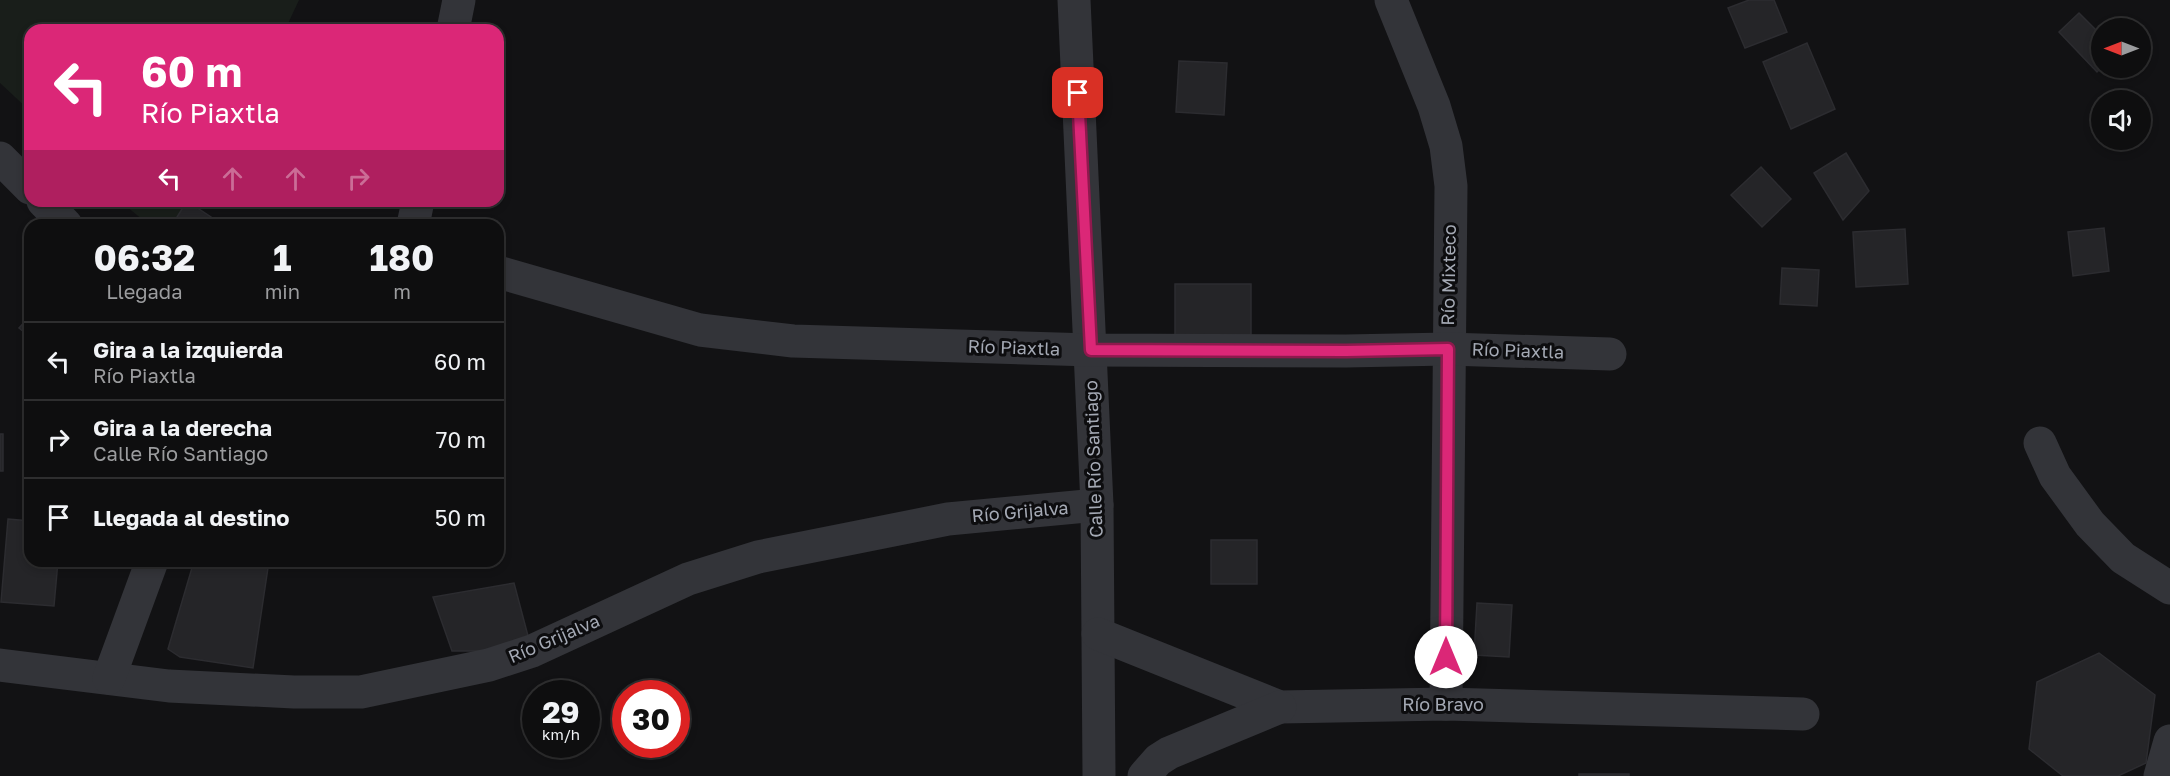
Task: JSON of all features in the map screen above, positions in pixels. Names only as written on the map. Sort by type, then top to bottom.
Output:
[{"type":"street","points":[[454,24],[459,0]]},
{"type":"street","name":"Calle Río Santiago","points":[[1074,0],[1097,505],[1096,775]]},
{"type":"street","points":[[1379,0],[1391,0]]},
{"type":"street","name":"Río Mixteco","points":[[1391,0],[1434,106],[1446,146],[1451,186],[1446,705]]},
{"type":"street","points":[[0,158],[24,182]]},
{"type":"street","points":[[48,207],[60,219]]},
{"type":"street","name":"Río Piaxtla","points":[[504,274],[700,330],[793,341],[1091,350],[1448,349],[1610,354]]},
{"type":"street","points":[[2040,443],[2055,476],[2090,524],[2123,558],[2170,588]]},
{"type":"street","name":"Río Grijalva","points":[[0,665],[169,686],[294,692],[361,692],[489,665],[532,651],[688,579],[758,557],[948,519],[1097,505]]},
{"type":"street","points":[[110,678],[150,567]]},
{"type":"street","name":"Río Bravo","points":[[1098,634],[1280,707],[1446,705],[1803,714]]},
{"type":"street","points":[[1144,776],[1158,760],[1169,753],[1280,707]]},
{"type":"street","points":[[2160,776],[2170,741]]},
{"type":"street","points":[[1096,775],[1132,776]]},
{"type":"shaded area","points":[[0,0],[299,0],[288,24],[24,24],[24,105],[0,83]]},
{"type":"shaded area","points":[[127,207],[189,207],[180,219],[142,219]]},
{"type":"building","points":[[1749,0],[1774,0],[1787,32],[1745,48],[1728,8]]},
{"type":"building","points":[[2079,13],[2091,25],[2091,66],[2059,32]]},
{"type":"building","points":[[1807,43],[1835,109],[1791,129],[1763,62]]},
{"type":"building","points":[[1179,61],[1227,63],[1224,115],[1176,112]]},
{"type":"building","points":[[1846,153],[1869,191],[1843,220],[1814,173]]},
{"type":"building","points":[[1761,167],[1791,199],[1762,227],[1731,195]]},
{"type":"building","points":[[183,207],[196,207],[214,219],[176,219]]},
{"type":"building","points":[[2104,228],[2109,271],[2073,276],[2068,232]]},
{"type":"building","points":[[1905,229],[1908,284],[1856,287],[1853,232]]},
{"type":"building","points":[[1782,268],[1819,270],[1817,306],[1780,304]]},
{"type":"building","points":[[1175,284],[1251,284],[1251,335],[1175,335]]},
{"type":"building","points":[[24,323],[24,332],[19,328]]},
{"type":"building","points":[[0,434],[3,434],[3,471],[0,471]]},
{"type":"building","points":[[8,519],[24,520],[24,567],[57,567],[54,606],[1,602]]},
{"type":"building","points":[[1211,540],[1257,540],[1257,584],[1211,584]]},
{"type":"building","points":[[192,567],[268,567],[253,668],[180,657],[168,649]]},
{"type":"building","points":[[514,583],[532,651],[452,651],[433,597]]},
{"type":"building","points":[[1477,603],[1512,605],[1509,657],[1474,655]]},
{"type":"building","points":[[2099,653],[2155,695],[2146,763],[2118,776],[2063,776],[2029,749],[2037,682]]},
{"type":"building","points":[[1579,774],[1629,774],[1629,776],[1579,776]]},
{"type":"route","points":[[1078,93],[1091,350],[1448,349],[1446,657]]}]
